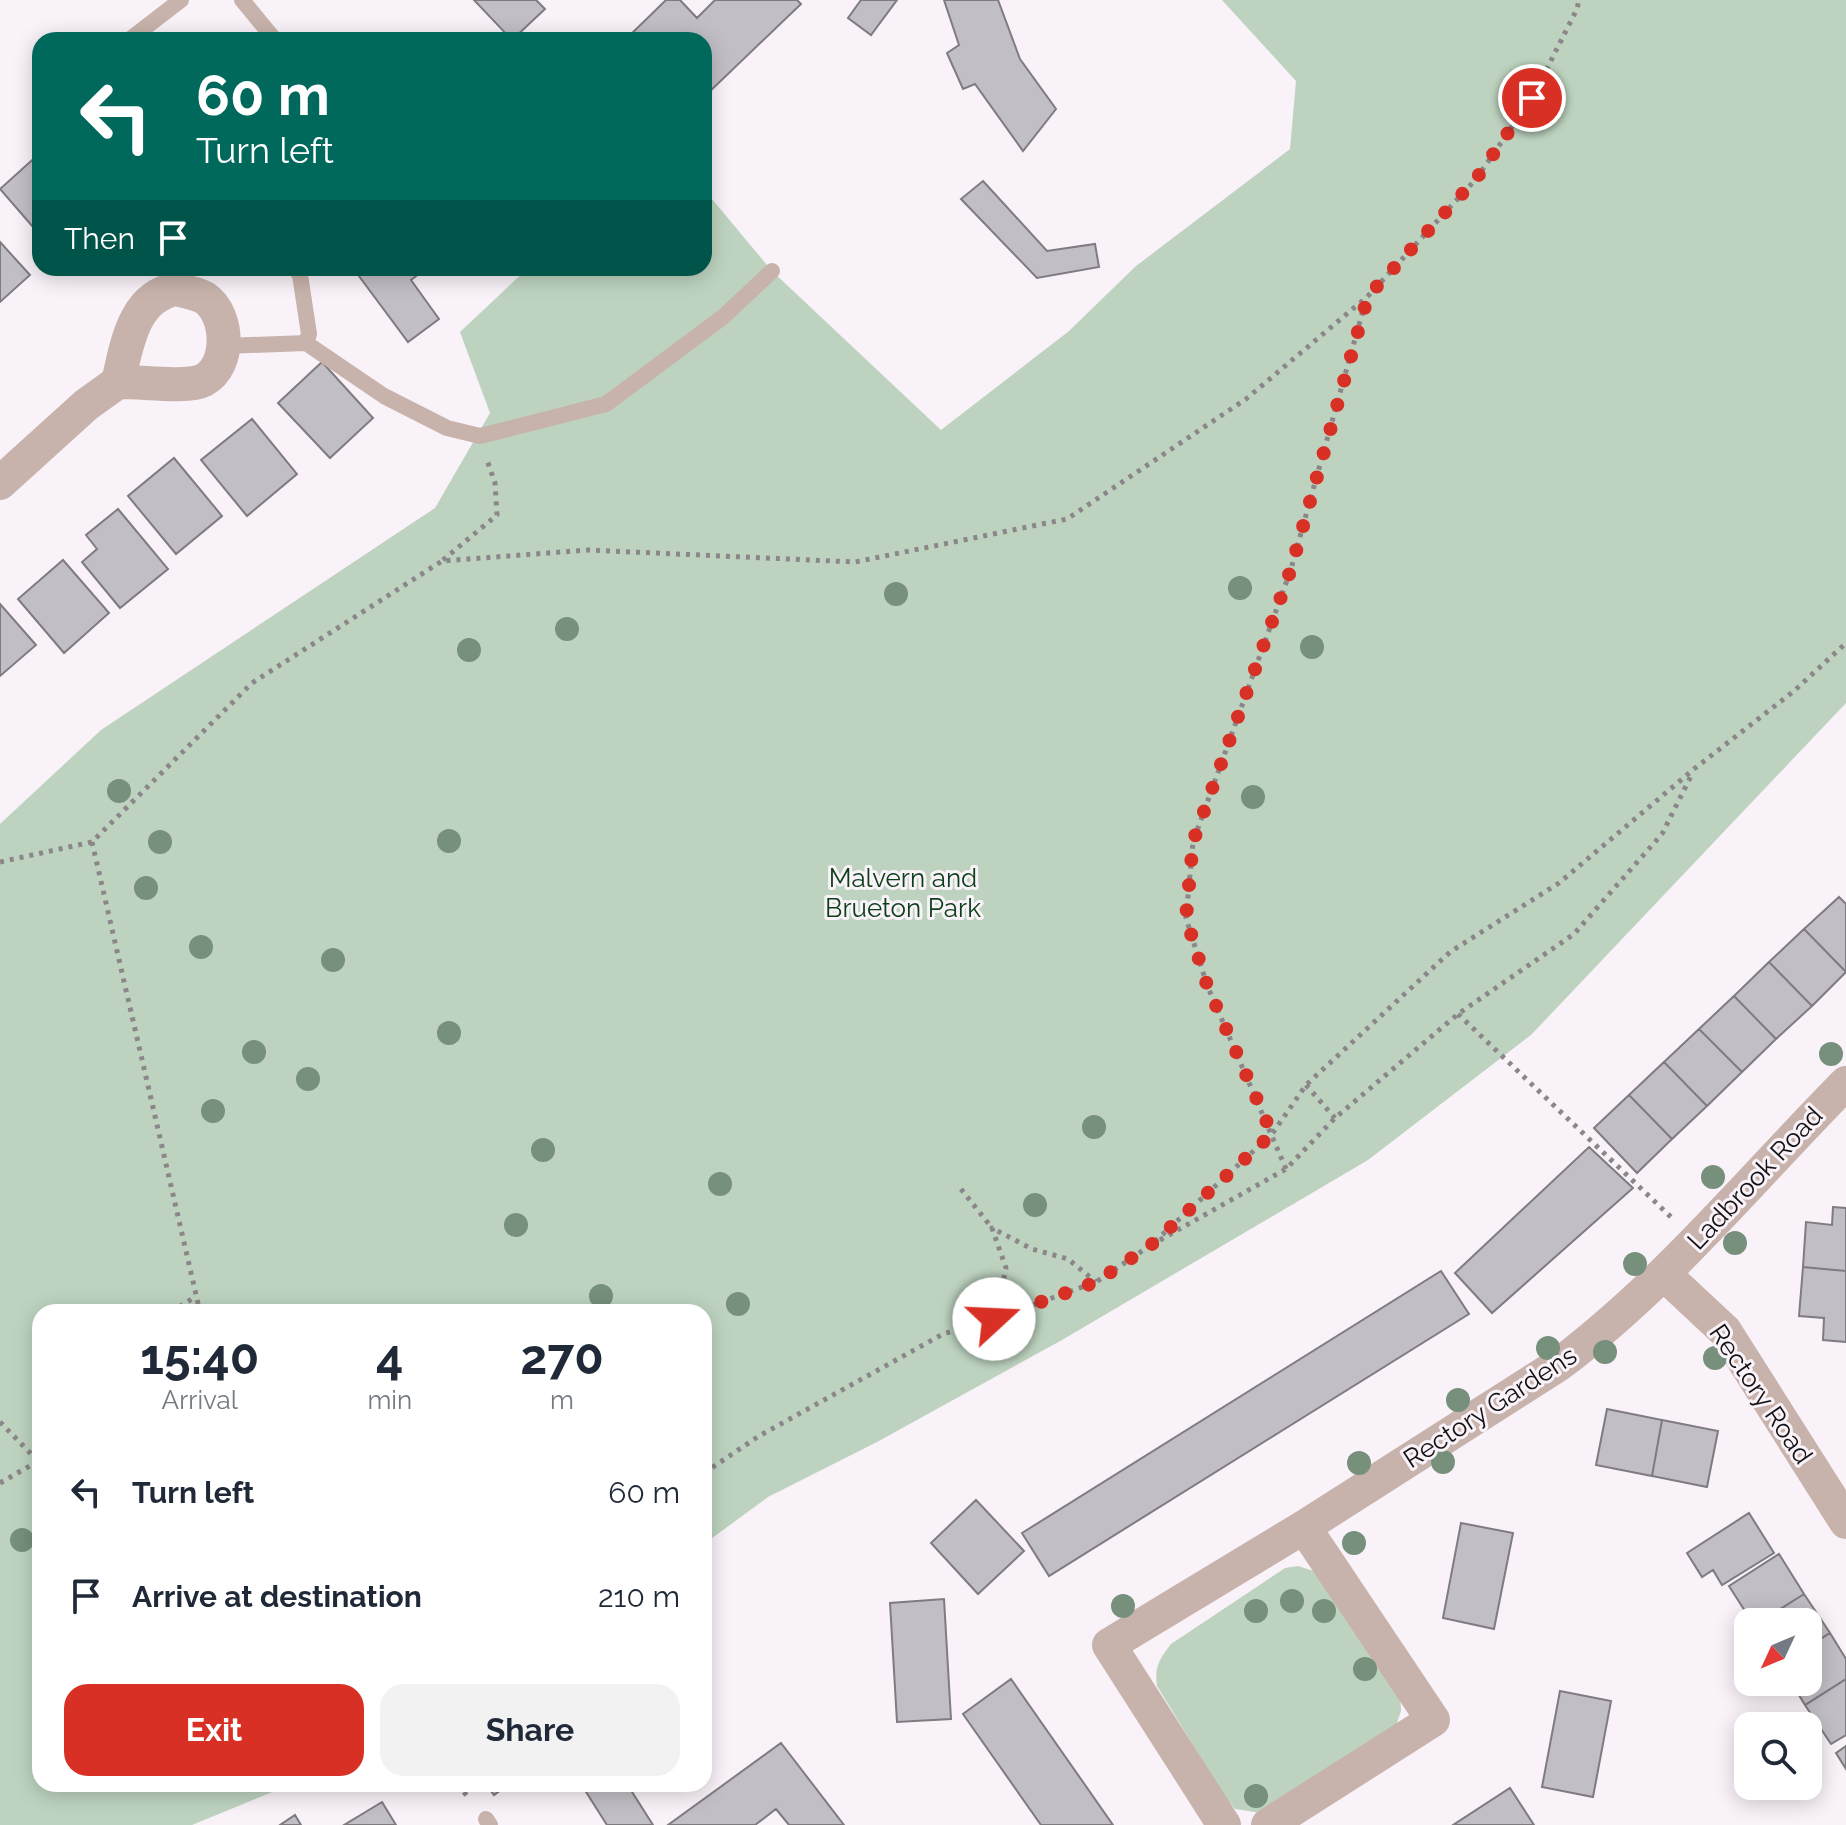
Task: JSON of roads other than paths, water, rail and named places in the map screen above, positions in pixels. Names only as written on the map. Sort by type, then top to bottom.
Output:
[{"type":"street","points":[[0,483],[86,405],[118,382],[186,385],[208,378],[224,346],[223,329],[217,313],[206,299],[175,289],[164,291],[139,311],[118,382]]},
{"type":"street","name":"Ladbrook Road","points":[[1665,1275],[1846,1083]]},
{"type":"street","name":"Rectory Road","points":[[1665,1275],[1725,1331],[1846,1522]]},
{"type":"street","name":"Rectory Gardens","points":[[1224,1825],[1101,1641],[1304,1527],[1558,1365],[1593,1339],[1665,1275]]},
{"type":"street","points":[[1268,1825],[1437,1721],[1304,1527]]},
{"type":"lane","points":[[139,32],[181,0]]},
{"type":"lane","points":[[242,0],[268,32]]},
{"type":"lane","points":[[224,346],[306,343],[384,396],[447,428],[480,436],[606,404],[723,317],[772,271]]},
{"type":"lane","points":[[300,276],[309,334],[306,343]]},
{"type":"park label","name":"Malvern and Brueton Park","points":[[903,893]]}]
